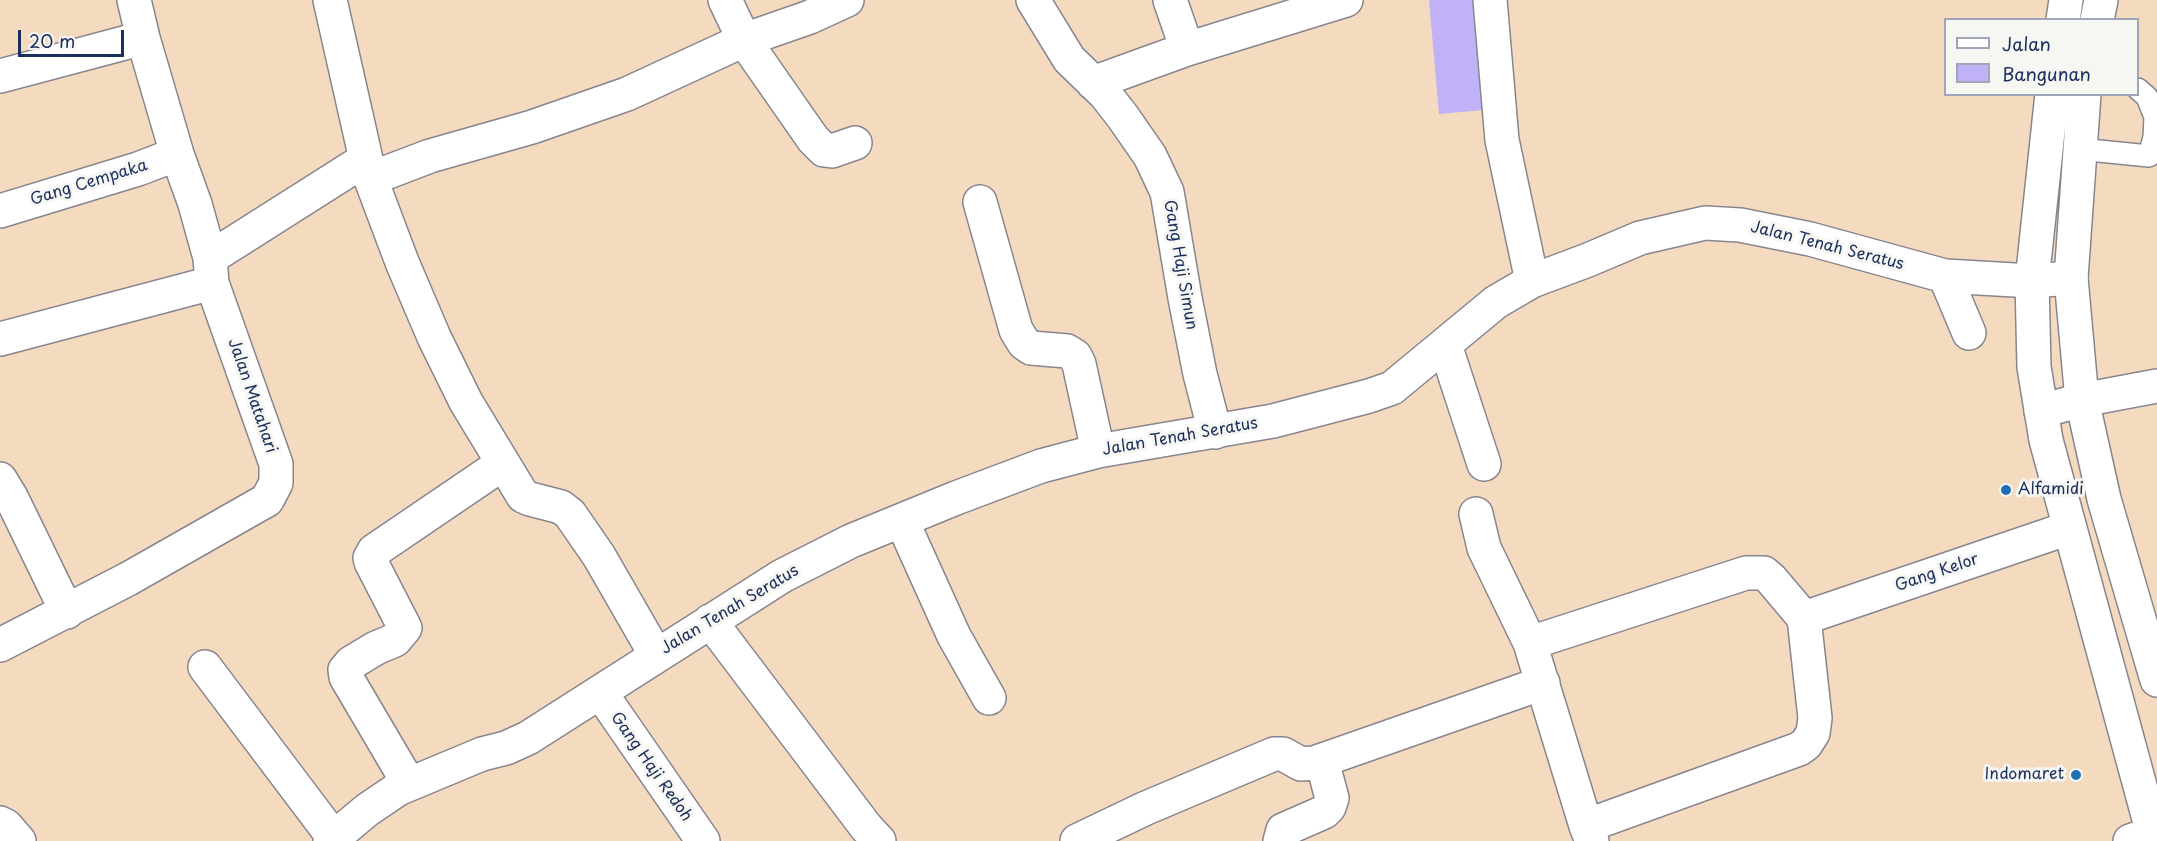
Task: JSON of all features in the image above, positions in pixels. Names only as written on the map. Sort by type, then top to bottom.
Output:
[{"type":"street","name":"Jalan Matahari","points":[[0,645],[67,612],[267,500],[276,483],[276,464],[211,270],[195,204],[177,154],[134,0]]},
{"type":"street","points":[[330,0],[368,168],[402,262],[466,402],[523,496],[561,507],[570,514],[599,556],[656,656]]},
{"type":"street","points":[[725,0],[744,40],[813,139],[824,150],[832,151],[855,143]]},
{"type":"street","points":[[0,339],[211,270],[368,168],[388,172],[430,156],[532,127],[627,94],[744,40],[810,17],[847,0]]},
{"type":"street","name":"Gang Haji Simun","points":[[1033,0],[1069,59],[1093,82],[1123,117],[1150,156],[1167,192],[1187,309],[1215,432]]},
{"type":"street","points":[[1170,0],[1187,49]]},
{"type":"street","points":[[1093,82],[1187,49],[1346,0]]},
{"type":"street","points":[[1490,0],[1502,140],[1532,281]]},
{"type":"street","points":[[2063,18],[2066,0]]},
{"type":"street","points":[[2097,18],[2101,0]]},
{"type":"street","points":[[0,76],[143,38]]},
{"type":"street","points":[[2052,96],[2032,281],[2034,367],[2046,440],[2146,838]]},
{"type":"street","points":[[2084,96],[2072,278],[2082,400],[2104,499],[2157,680]]},
{"type":"street","name":"Gang Cempaka","points":[[0,211],[138,169],[177,154]]},
{"type":"street","points":[[980,202],[1016,330],[1024,343],[1031,348],[1067,351],[1075,356],[1079,364],[1098,451]]},
{"type":"street","name":"Jalan Tenah Seratus","points":[[332,839],[367,810],[409,784],[528,738],[782,576],[851,542],[956,498],[1041,466],[1098,451],[1273,421],[1369,396],[1392,387],[1496,302],[1532,281],[1640,238],[1705,223],[1740,225],[1776,231],[1945,276],[2032,281],[2072,278]]},
{"type":"street","points":[[1945,276],[1969,333]]},
{"type":"street","points":[[1445,345],[1484,464]]},
{"type":"street","points":[[2041,411],[2082,400],[2157,386]]},
{"type":"street","points":[[409,784],[346,677],[345,670],[351,663],[394,640],[405,628],[370,558],[374,551],[502,464]]},
{"type":"street","points":[[0,479],[67,612]]},
{"type":"street","points":[[1476,514],[1484,548],[1530,643],[1589,833],[1799,749],[1806,744],[1813,733],[1815,718],[1804,618],[1764,573],[1746,573],[1530,643]]},
{"type":"street","points":[[902,521],[954,636],[989,698]]},
{"type":"street","name":"Gang Kelor","points":[[1804,618],[2069,528]]},
{"type":"street","points":[[710,621],[879,841]]},
{"type":"street","points":[[206,667],[332,839]]},
{"type":"street","points":[[1077,841],[1146,808],[1274,754],[1283,754],[1307,765],[1543,683]]},
{"type":"street","name":"Gang Haji Redoh","points":[[600,693],[703,841]]},
{"type":"street","points":[[1280,841],[1283,830],[1324,812],[1329,807],[1332,798],[1322,760]]},
{"type":"street","points":[[0,823],[6,826],[19,841]]},
{"type":"lane","points":[[2079,149],[2153,156],[2155,117],[2147,97],[2139,90]]},
{"type":"building","points":[[1429,0],[1486,0],[1496,109],[1439,114]]},
{"type":"place","name":"Alfamidi","points":[[2006,490]]},
{"type":"place","name":"Indomaret","points":[[2076,775]]}]
